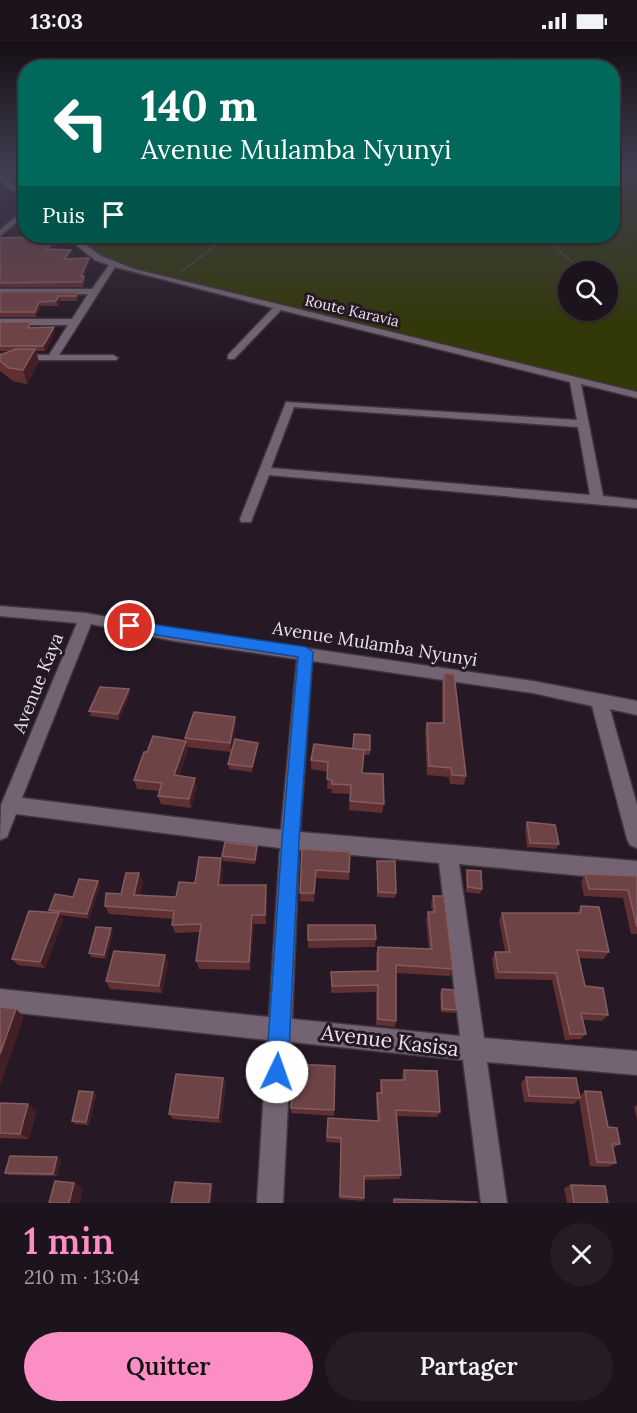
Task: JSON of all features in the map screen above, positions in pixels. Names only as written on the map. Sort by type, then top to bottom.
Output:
[{"type":"street","name":"Route Karavia","points":[[77,243],[88,252],[113,265],[166,281],[637,395]]},
{"type":"street","points":[[52,358],[113,265]]},
{"type":"street","points":[[0,292],[94,291]]},
{"type":"street","points":[[231,357],[277,309]]},
{"type":"street","points":[[0,322],[76,322]]},
{"type":"street","points":[[0,357],[113,358]]},
{"type":"street","points":[[575,380],[597,499]]},
{"type":"street","points":[[246,519],[290,404],[582,424]]},
{"type":"street","points":[[263,471],[637,504]]},
{"type":"street","name":"Avenue Mulamba Nyunyi","points":[[0,610],[86,618],[174,635],[306,652],[599,699],[637,708]]},
{"type":"street","name":"Avenue Kaya","points":[[0,831],[86,618]]},
{"type":"street","points":[[270,1203],[290,840],[306,652]]},
{"type":"street","points":[[599,699],[637,839]]},
{"type":"street","points":[[10,805],[290,840],[637,871]]},
{"type":"street","points":[[448,854],[494,1203]]},
{"type":"street","name":"Avenue Kasisa","points":[[0,1000],[280,1028],[473,1051],[637,1063]]},
{"type":"path","points":[[166,281],[218,243]]},
{"type":"path","points":[[558,243],[557,249],[571,261]]},
{"type":"green space","points":[[620,224],[637,224],[637,393],[126,267],[97,253],[83,243],[620,243]]},
{"type":"building","points":[[18,237],[18,243],[52,243],[47,249],[71,250],[64,259],[89,258],[81,276],[84,276],[82,282],[0,283],[0,238]]},
{"type":"building","points":[[0,292],[78,292],[76,296],[59,296],[56,301],[39,302],[35,312],[0,312]]},
{"type":"building","points":[[0,322],[31,322],[28,328],[54,327],[43,346],[0,346]]},
{"type":"building","points":[[16,349],[35,349],[23,370],[9,368],[0,361],[0,355]]},
{"type":"building","points":[[444,673],[454,674],[466,776],[452,775],[451,768],[429,766],[427,723],[444,723]]},
{"type":"building","points":[[100,687],[129,689],[118,714],[89,711]]},
{"type":"building","points":[[194,712],[235,717],[230,743],[185,738]]},
{"type":"building","points":[[354,734],[370,735],[370,750],[353,749]]},
{"type":"building","points":[[153,736],[186,741],[174,775],[195,778],[189,799],[158,796],[162,783],[134,780],[144,752],[147,752]]},
{"type":"building","points":[[235,739],[258,743],[252,767],[228,764]]},
{"type":"building","points":[[314,744],[364,750],[362,773],[383,774],[384,804],[350,801],[351,785],[332,784],[332,780],[327,779],[328,762],[311,760]]},
{"type":"building","points":[[527,822],[555,825],[559,844],[530,843]]},
{"type":"building","points":[[225,842],[257,846],[255,860],[222,856]]},
{"type":"building","points":[[302,849],[350,852],[349,872],[316,870],[314,893],[300,893]]},
{"type":"building","points":[[199,857],[221,858],[218,885],[266,885],[265,915],[252,915],[249,962],[196,961],[201,924],[172,925],[174,911],[105,906],[106,893],[121,894],[126,873],[139,873],[134,895],[176,897],[179,882],[195,883]]},
{"type":"building","points":[[377,861],[395,861],[396,893],[378,892]]},
{"type":"building","points":[[467,870],[481,871],[482,889],[468,887]]},
{"type":"building","points":[[585,874],[637,876],[637,927],[628,890],[589,889]]},
{"type":"building","points":[[79,879],[98,881],[87,914],[49,910],[55,894],[73,897]]},
{"type":"building","points":[[433,896],[444,896],[453,969],[396,965],[396,1021],[378,1019],[378,985],[332,986],[331,972],[378,971],[378,947],[432,949],[428,912],[435,912]]},
{"type":"building","points":[[581,906],[599,907],[609,952],[577,950],[585,986],[603,988],[608,1015],[581,1013],[586,1034],[570,1034],[556,973],[498,972],[495,952],[510,952],[502,913],[581,913]]},
{"type":"building","points":[[29,911],[59,913],[40,962],[12,959]]},
{"type":"building","points":[[308,925],[375,925],[376,939],[308,940]]},
{"type":"building","points":[[96,927],[111,928],[104,955],[89,953]]},
{"type":"building","points":[[114,951],[165,955],[159,986],[106,981]]},
{"type":"building","points":[[442,989],[454,990],[457,1010],[442,1009]]},
{"type":"building","points":[[0,1007],[16,1009],[0,1054]]},
{"type":"building","points":[[293,1064],[335,1066],[334,1110],[291,1108]]},
{"type":"building","points":[[404,1070],[437,1071],[440,1112],[396,1110],[401,1175],[364,1176],[364,1198],[340,1196],[341,1138],[327,1137],[328,1118],[379,1121],[377,1093],[382,1093],[381,1080],[405,1080]]},
{"type":"building","points":[[176,1074],[223,1078],[218,1118],[169,1114]]},
{"type":"building","points":[[526,1077],[576,1078],[580,1098],[529,1096]]},
{"type":"building","points":[[79,1091],[93,1092],[86,1122],[72,1121]]},
{"type":"building","points":[[585,1091],[601,1092],[608,1127],[617,1128],[620,1144],[612,1144],[616,1163],[597,1162]]},
{"type":"building","points":[[0,1103],[28,1104],[20,1134],[0,1133]]},
{"type":"building","points":[[10,1156],[57,1157],[53,1174],[5,1173]]},
{"type":"building","points":[[55,1181],[74,1183],[69,1203],[49,1203]]},
{"type":"building","points":[[175,1182],[211,1184],[209,1203],[171,1203]]},
{"type":"building","points":[[571,1185],[605,1186],[608,1203],[574,1203]]},
{"type":"building","points":[[394,1199],[477,1202],[477,1203],[394,1203]]},
{"type":"route","points":[[130,626],[174,635],[306,652],[290,840],[277,1072]]}]
